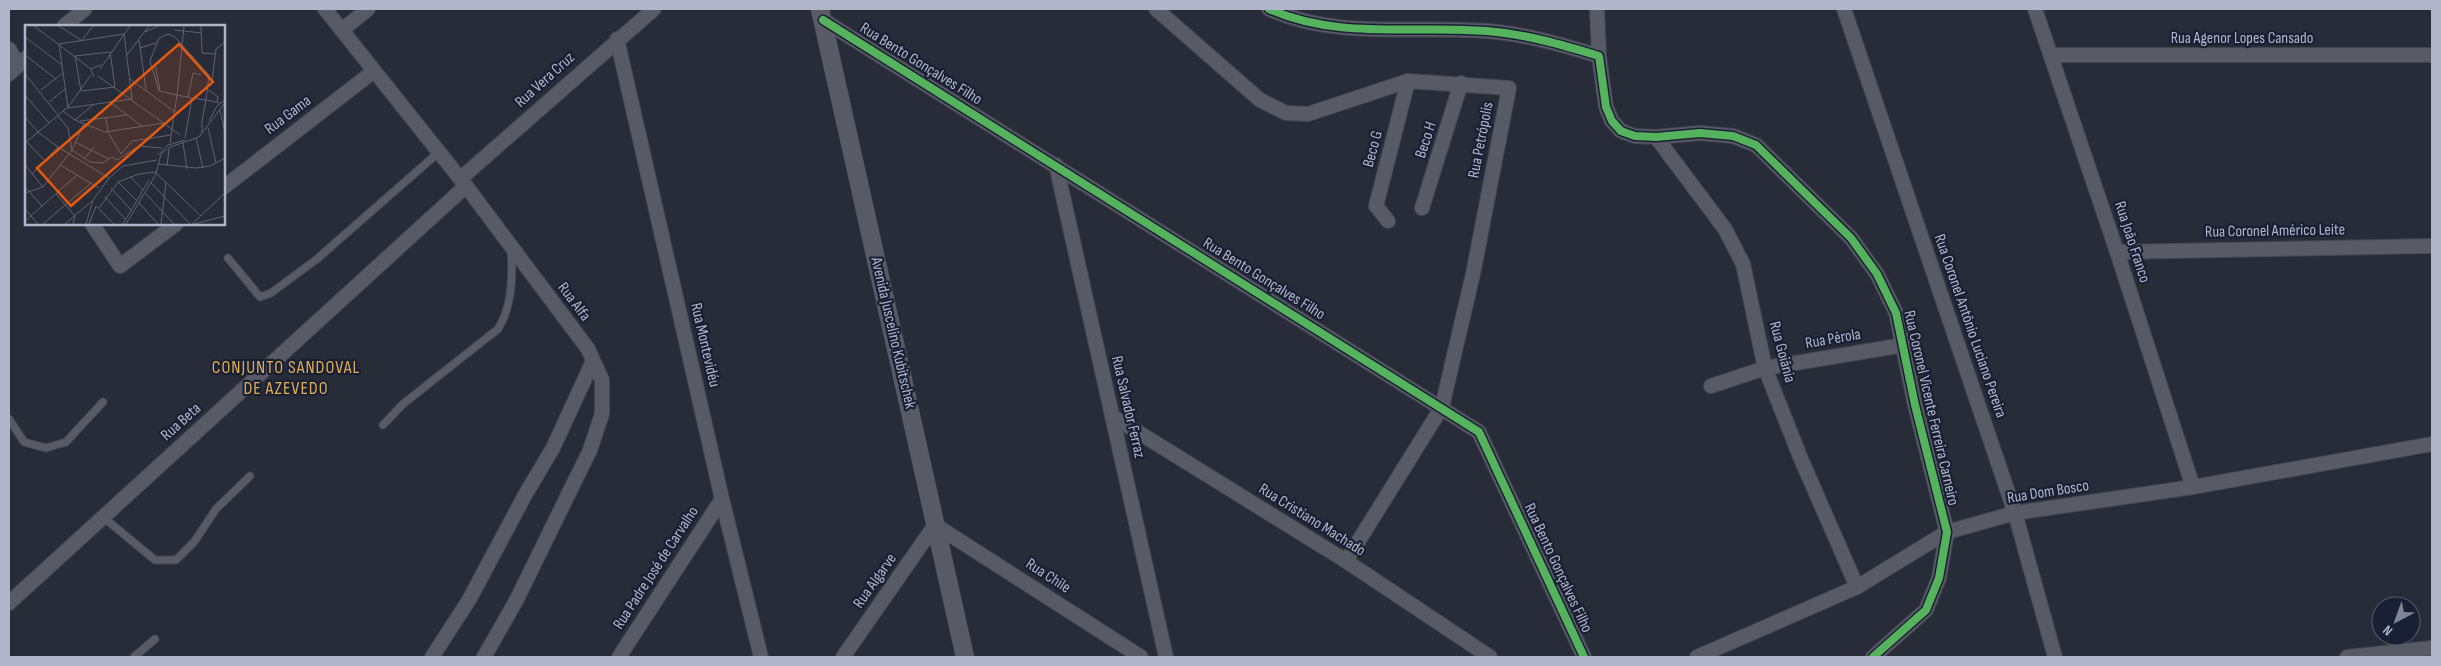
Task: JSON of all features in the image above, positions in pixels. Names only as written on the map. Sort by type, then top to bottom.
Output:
[{"type":"street","points":[[65,25],[85,9]]},
{"type":"street","name":"Rua Alfa","points":[[324,9],[439,152],[588,348],[602,380],[602,414],[590,450],[517,599],[484,657]]},
{"type":"street","points":[[342,30],[368,9]]},
{"type":"street","name":"Rua Vera Cruz","points":[[463,183],[617,39],[654,9]]},
{"type":"street","name":"Rua Petrópolis","points":[[1156,9],[1260,100],[1286,113],[1308,114],[1408,81],[1461,83],[1509,88],[1472,274],[1442,407],[1346,561]]},
{"type":"street","points":[[1269,9],[1288,17],[1331,28],[1489,31],[1563,44],[1599,56]]},
{"type":"street","name":"Rua Coronel Vicente Ferreira Carneiro","points":[[1597,9],[1599,56],[1606,106],[1612,121],[1621,131],[1635,136],[1656,137],[1700,133],[1734,136],[1756,145],[1850,238],[1877,274],[1896,313],[1915,405],[1946,532],[1940,578],[1926,610],[1873,657]]},
{"type":"street","name":"Rua Coronel Antônio Luciano Pereira","points":[[1844,9],[2015,513],[2055,657]]},
{"type":"street","name":"Rua João Franco","points":[[2035,9],[2194,487]]},
{"type":"street","name":"Rua Bento Gonçalves Filho","points":[[822,14],[1056,165],[1479,432],[1584,657]]},
{"type":"street","name":"Avenida Juscelino Kubitschek","points":[[822,14],[966,657]]},
{"type":"street","name":"Rua Montevidéu","points":[[617,39],[722,499],[761,657]]},
{"type":"street","points":[[9,49],[18,66]]},
{"type":"street","name":"Rua Agenor Lopes Cansado","points":[[2051,55],[2432,55]]},
{"type":"street","name":"Rua Gama","points":[[225,186],[374,71]]},
{"type":"street","name":"Beco G","points":[[1388,221],[1376,206],[1408,81]]},
{"type":"street","name":"Beco H","points":[[1422,208],[1461,83]]},
{"type":"street","name":"Rua Goiânia","points":[[1656,137],[1725,229],[1742,264],[1765,368],[1801,459],[1857,587]]},
{"type":"street","name":"Rua Salvador Ferraz","points":[[1056,165],[1166,657]]},
{"type":"street","name":"Rua Beta","points":[[9,603],[463,183]]},
{"type":"street","points":[[93,225],[120,266],[175,225]]},
{"type":"street","name":"Rua Coronel Américo Leite","points":[[2117,252],[2432,246]]},
{"type":"street","name":"Rua Pérola","points":[[1711,386],[1765,368],[1904,345]]},
{"type":"street","points":[[432,657],[469,600],[525,495],[553,448],[593,361]]},
{"type":"street","name":"Rua Cristiano Machado","points":[[1112,416],[1346,561],[1490,657]]},
{"type":"street","name":"Rua Dom Bosco","points":[[1697,657],[1857,587],[1946,532],[2015,513],[2194,487],[2432,444]]},
{"type":"street","name":"Rua Padre José de Carvalho","points":[[619,657],[722,499]]},
{"type":"street","name":"Rua Algarve","points":[[843,657],[935,525]]},
{"type":"street","name":"Rua Chile","points":[[935,525],[1141,657]]},
{"type":"street","points":[[2347,657],[2432,648]]},
{"type":"lane","points":[[228,258],[260,297],[271,293],[318,259],[439,152]]},
{"type":"lane","points":[[383,425],[403,404],[498,328],[505,317],[512,267],[511,247]]},
{"type":"lane","points":[[9,419],[24,442],[46,448],[66,442],[103,402]]},
{"type":"lane","points":[[103,517],[155,560],[176,560],[194,542],[216,509],[250,476]]},
{"type":"lane","points":[[134,657],[155,639]]},
{"type":"cycle path","points":[[1269,9],[1295,19],[1349,28],[1501,32],[1544,40],[1599,56],[1606,107],[1612,121],[1621,131],[1635,136],[1656,137],[1700,133],[1733,136],[1756,145],[1851,238],[1877,274],[1896,313],[1915,405],[1947,532],[1939,578],[1926,610],[1873,657]]},
{"type":"cycle path","points":[[823,20],[1479,432],[1584,657]]},
{"type":"district","name":"CONJUNTO SANDOVAL DE AZEVEDO","points":[[286,377]]}]
